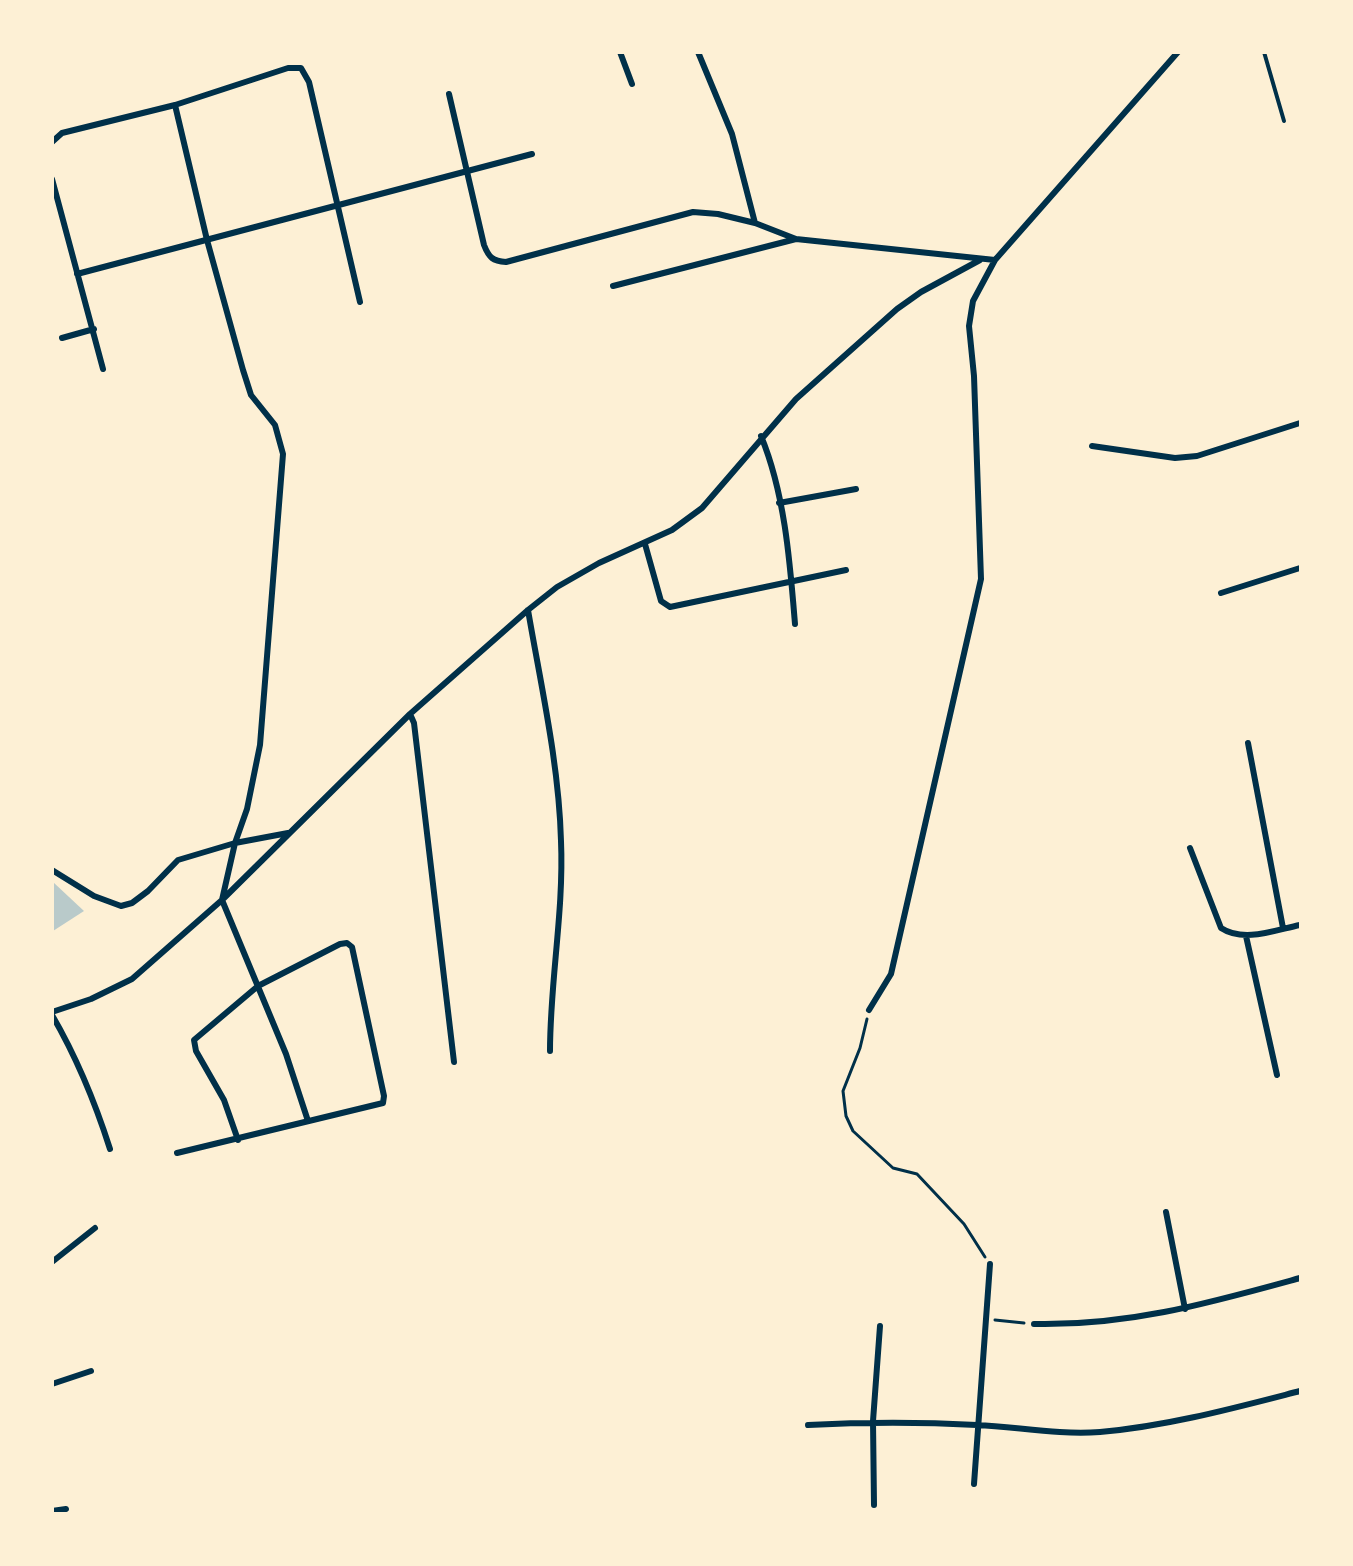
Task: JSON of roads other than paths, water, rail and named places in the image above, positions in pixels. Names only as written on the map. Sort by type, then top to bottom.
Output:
[{"type":"street","points":[[620,52],[632,84]]},
{"type":"street","points":[[698,52],[732,134],[755,223]]},
{"type":"street","points":[[869,1010],[891,974],[981,579],[974,376],[969,326],[973,301],[995,260],[1178,52]]},
{"type":"street","points":[[52,142],[62,133],[175,105],[288,68],[301,68],[309,82],[360,302]]},
{"type":"street","points":[[449,94],[484,246],[489,257],[496,261],[506,262],[684,212],[718,214],[755,223],[796,239],[995,260]]},
{"type":"street","points":[[175,105],[207,240],[251,395],[275,425],[283,454],[261,733],[247,809],[235,843],[222,900],[286,1054],[308,1121]]},
{"type":"street","points":[[77,274],[532,154]]},
{"type":"street","points":[[52,179],[103,369]]},
{"type":"street","points":[[613,286],[796,239]]},
{"type":"street","points":[[110,1149],[96,1106],[72,1048],[52,1014],[91,999],[132,979],[222,900],[410,714],[528,610],[557,587],[599,563],[672,530],[702,508],[761,436],[796,399],[897,309],[921,292],[980,260]]},
{"type":"street","points":[[62,338],[94,329]]},
{"type":"street","points":[[1092,446],[1174,458],[1197,456],[1300,423]]},
{"type":"street","points":[[761,436],[770,458],[779,503],[795,624]]},
{"type":"street","points":[[779,503],[856,489]]},
{"type":"street","points":[[645,544],[665,606],[846,570]]},
{"type":"street","points":[[1221,593],[1300,568]]},
{"type":"street","points":[[528,610],[555,777],[561,841],[550,1001],[550,1051]]},
{"type":"street","points":[[410,714],[415,735],[454,1062]]},
{"type":"street","points":[[1248,743],[1283,928]]},
{"type":"street","points":[[52,870],[94,896],[121,906],[132,903],[148,891],[178,860],[235,843],[289,833]]},
{"type":"street","points":[[1190,848],[1216,922],[1231,935],[1246,936],[1300,925]]},
{"type":"street","points":[[1246,936],[1278,1075]]},
{"type":"street","points":[[177,1153],[238,1140],[383,1103],[384,1096],[352,947],[347,943],[340,944],[258,986],[197,1036],[194,1045],[224,1100],[238,1140]]},
{"type":"street","points":[[1166,1212],[1185,1309]]},
{"type":"street","points":[[52,1262],[95,1228]]},
{"type":"street","points":[[974,1485],[984,1319],[990,1264]]},
{"type":"street","points":[[1034,1324],[1067,1325],[1135,1319],[1185,1309],[1300,1278]]},
{"type":"street","points":[[874,1505],[873,1421],[880,1326]]},
{"type":"street","points":[[52,1384],[91,1371]]},
{"type":"street","points":[[808,1425],[873,1421],[978,1425],[1050,1432],[1098,1432],[1169,1424],[1300,1391]]},
{"type":"street","points":[[52,1511],[66,1509]]},
{"type":"lane","points":[[1264,52],[1284,121]]}]
